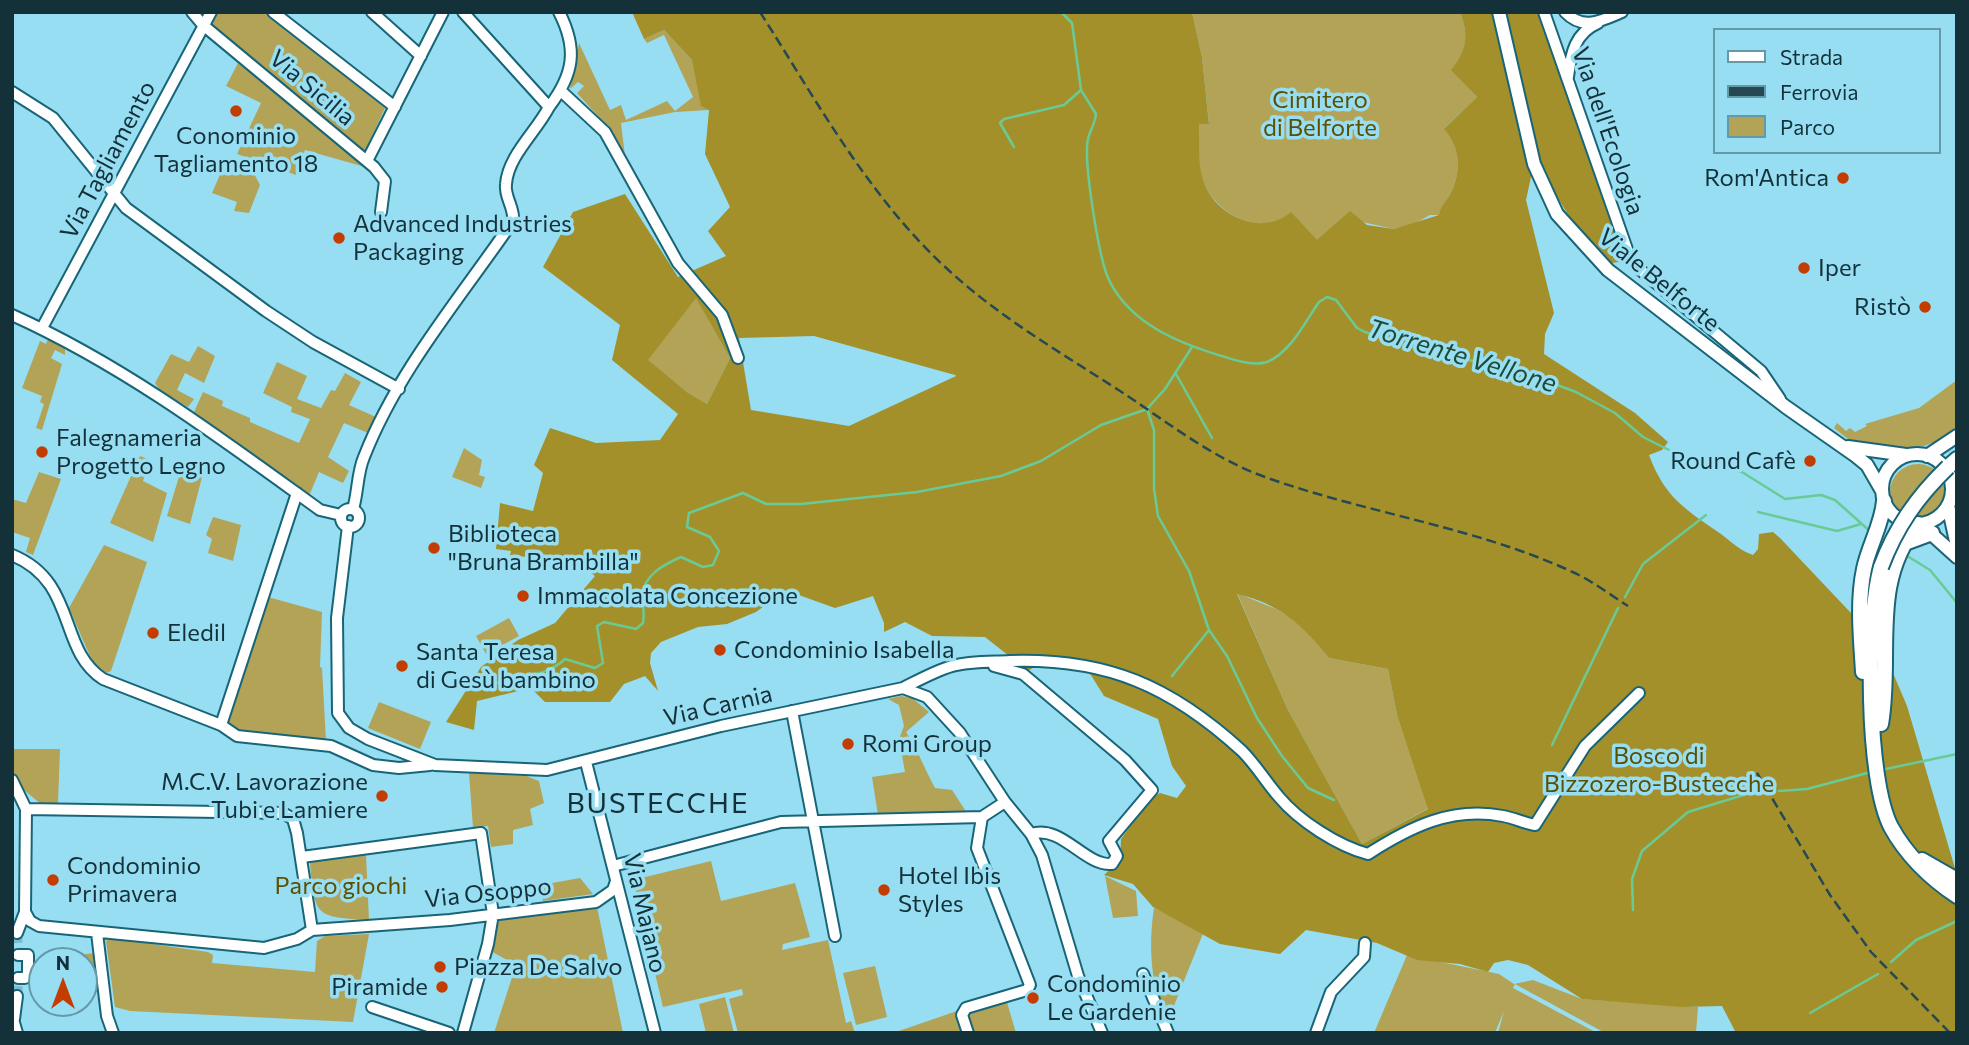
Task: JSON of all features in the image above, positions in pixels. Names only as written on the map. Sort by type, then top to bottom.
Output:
[{"type":"highway","points":[[1957,459],[1912,505],[1886,552],[1873,598],[1871,657],[1876,753],[1883,807],[1905,847],[1929,876],[1957,896]]},
{"type":"highway","points":[[1876,753],[1864,700],[1860,623],[1864,569],[1878,528],[1883,496]]},
{"type":"highway","points":[[1876,753],[1882,719],[1887,589],[1901,546],[1923,527]]},
{"type":"highway","points":[[1905,847],[1952,878]]},
{"type":"main road","name":"Viale Belforte","points":[[1499,12],[1534,164],[1557,214],[1608,270],[1786,407],[1867,465],[1883,496]]},
{"type":"main road","points":[[1927,456],[1957,436]]},
{"type":"main road","name":"Viale Belforte","points":[[1844,446],[1885,454],[1910,455]]},
{"type":"main road","points":[[1923,527],[1935,520],[1948,505],[1954,482],[1944,467],[1927,456],[1910,455],[1889,468],[1883,496],[1897,518],[1923,527],[1957,557]]},
{"type":"main road","points":[[1948,505],[1957,546]]},
{"type":"street","name":"Via Sicilia","points":[[192,12],[203,25],[366,161],[385,181],[381,212]]},
{"type":"street","name":"Via Tagliamento","points":[[42,328],[112,192],[211,12]]},
{"type":"street","points":[[273,12],[395,107]]},
{"type":"street","points":[[372,12],[421,56]]},
{"type":"street","points":[[366,161],[443,12]]},
{"type":"street","points":[[463,12],[549,107]]},
{"type":"street","points":[[341,516],[348,526],[356,524],[359,519],[353,509],[362,460],[431,335],[513,221],[505,188],[507,177],[513,162],[561,91],[573,49],[570,34],[559,12]]},
{"type":"street","name":"Via dell'Ecologia","points":[[1544,12],[1629,255],[1638,268],[1761,371],[1786,407]]},
{"type":"street","points":[[1565,12],[1572,20],[1584,24],[1598,23]]},
{"type":"street","points":[[1568,79],[1576,40],[1583,32],[1622,12]]},
{"type":"street","points":[[561,91],[605,132],[678,263],[722,315],[738,358]]},
{"type":"street","points":[[12,92],[53,118],[126,208],[266,311],[313,342],[399,389]]},
{"type":"street","points":[[12,315],[42,328],[189,415],[320,510],[341,516]]},
{"type":"street","points":[[221,725],[297,493]]},
{"type":"street","points":[[341,516],[346,510],[353,509]]},
{"type":"street","name":"Via Carnia","points":[[348,526],[337,618],[338,713],[349,728],[368,739],[435,765],[547,771],[720,726],[903,688],[953,665],[1053,661],[1081,664],[1152,685],[1184,704],[1242,752],[1280,799],[1300,816],[1343,844],[1368,854],[1432,819],[1451,814],[1476,812],[1505,816],[1535,825],[1590,740],[1639,693]]},
{"type":"street","points":[[12,555],[40,571],[57,593],[83,659],[92,672],[103,679],[221,725],[237,736],[331,746],[373,765],[399,768],[435,765]]},
{"type":"street","points":[[981,662],[1023,674],[1125,760],[1152,790],[1109,841],[1116,856],[1112,864],[1102,863],[1059,839],[1039,832],[1031,834]]},
{"type":"street","points":[[903,688],[927,697],[946,717],[1005,802],[1031,834],[1042,855],[1078,976],[1102,1033]]},
{"type":"street","points":[[792,712],[835,936]]},
{"type":"street","name":"Via Majano","points":[[586,762],[646,1009],[655,1033]]},
{"type":"street","points":[[12,780],[26,810],[25,912],[17,933]]},
{"type":"street","points":[[613,866],[636,863],[781,822],[982,817],[1005,802]]},
{"type":"street","points":[[26,810],[283,813],[293,818],[302,857],[312,930]]},
{"type":"street","points":[[968,1033],[962,1015],[966,1008],[1027,990],[1030,985],[977,848],[982,817]]},
{"type":"street","points":[[302,857],[481,833],[493,914],[488,944],[463,1033]]},
{"type":"street","points":[[12,864],[26,863]]},
{"type":"street","name":"Via Osoppo","points":[[25,912],[30,921],[39,926],[264,948],[297,939],[312,930],[596,902],[613,890],[616,881]]},
{"type":"street","points":[[97,933],[107,1016],[113,1033]]},
{"type":"street","points":[[1316,1033],[1331,992],[1364,957],[1365,943]]},
{"type":"street","points":[[17,1033],[13,1017],[18,952]]},
{"type":"street","points":[[1143,974],[1168,1033]]},
{"type":"street","points":[[372,1007],[449,1033]]},
{"type":"green space","points":[[217,12],[264,12],[385,108],[363,155],[209,25]]},
{"type":"green space","name":"Bosco di Bizzozero-Bustecche","points":[[632,12],[1192,12],[1202,57],[1209,124],[1199,124],[1200,166],[1209,192],[1228,212],[1253,223],[1279,220],[1291,212],[1317,240],[1350,211],[1367,225],[1394,229],[1439,215],[1453,188],[1458,170],[1454,144],[1444,129],[1477,97],[1451,70],[1465,43],[1465,28],[1460,12],[1538,12],[1623,257],[1620,262],[1610,263],[1574,222],[1546,175],[1531,177],[1526,200],[1554,313],[1545,334],[1544,354],[1635,413],[1668,442],[1662,450],[1649,455],[1669,492],[1687,509],[1736,546],[1753,555],[1758,549],[1759,534],[1773,532],[1780,538],[1868,631],[1890,666],[1907,706],[1957,875],[1957,1033],[1736,1033],[1722,1006],[1681,1007],[1582,999],[1528,965],[1508,960],[1494,963],[1488,972],[1460,964],[1417,960],[1377,943],[1306,930],[1280,954],[1220,944],[1153,907],[1133,884],[1104,875],[1120,860],[1121,839],[1149,800],[1160,793],[1177,798],[1186,786],[1172,766],[1158,719],[1104,696],[1089,672],[1071,666],[1039,664],[1028,671],[985,637],[932,636],[905,622],[884,632],[884,623],[873,596],[835,608],[796,594],[771,601],[756,612],[727,624],[698,627],[661,642],[651,653],[650,663],[658,691],[645,676],[624,684],[610,702],[545,702],[531,688],[477,701],[474,730],[446,722],[481,667],[518,640],[555,623],[595,576],[578,563],[510,555],[511,551],[496,549],[500,503],[533,511],[543,473],[534,465],[550,428],[596,443],[660,440],[678,414],[612,360],[620,325],[543,267],[573,212],[625,194],[678,277],[726,256],[708,231],[730,207],[705,154],[709,110],[701,106],[692,60],[664,30],[644,39]],"holes":[[[696,298],[730,358],[707,404],[687,392],[648,360]],[[814,336],[956,376],[849,426],[751,410],[739,338]],[[1237,594],[1266,604],[1289,617],[1310,635],[1329,658],[1388,669],[1397,715],[1428,809],[1362,844],[1288,710]]]},
{"type":"green space","name":"Cimitero di Belforte","points":[[1192,12],[1460,12],[1465,28],[1465,42],[1461,56],[1452,70],[1477,97],[1445,128],[1457,153],[1458,170],[1453,188],[1439,215],[1430,215],[1410,226],[1394,229],[1362,222],[1317,241],[1291,213],[1279,220],[1255,223],[1242,220],[1220,206],[1204,184],[1200,170],[1199,124],[1209,123],[1202,57]]},
{"type":"green space","points":[[664,30],[692,60],[709,110],[675,112],[621,123],[625,156],[613,133],[577,93],[584,86],[578,82],[570,89],[579,43],[610,110],[621,105],[626,120],[667,101],[675,111],[693,97],[664,35],[647,43],[644,39]]},
{"type":"green space","points":[[238,63],[372,169],[305,150],[296,175],[237,154],[261,103],[226,86]]},
{"type":"green space","points":[[234,159],[250,166],[260,185],[249,213],[234,211],[237,202],[212,193],[225,163],[232,166]]},
{"type":"green space","points":[[696,297],[730,358],[707,404],[687,392],[647,360]]},
{"type":"green space","points":[[48,339],[65,347],[65,355],[55,350],[51,358],[62,364],[42,430],[36,428],[44,404],[40,402],[42,396],[22,388],[40,341],[46,344]]},
{"type":"green space","points":[[198,346],[215,356],[204,383],[185,373],[177,390],[194,399],[188,407],[160,391],[155,383],[171,354],[189,362]]},
{"type":"green space","points":[[277,362],[307,376],[297,399],[321,408],[345,373],[361,382],[349,405],[376,417],[368,433],[344,423],[328,457],[349,471],[343,483],[319,472],[309,496],[194,412],[203,392],[223,401],[222,406],[250,418],[250,422],[299,443],[310,419],[291,412],[292,407],[263,393]]},
{"type":"green space","points":[[1957,380],[1957,431],[1934,443],[1894,451],[1880,450],[1855,443],[1834,428],[1837,423],[1846,431],[1850,428],[1855,432],[1867,426],[1865,424],[1919,408]]},
{"type":"green space","points":[[464,448],[482,460],[479,475],[485,477],[481,488],[452,477]]},
{"type":"green space","points":[[140,456],[150,460],[143,481],[167,493],[153,542],[110,523]]},
{"type":"green space","points":[[1912,464],[1924,464],[1934,468],[1942,476],[1946,492],[1942,508],[1934,516],[1924,520],[1912,520],[1902,516],[1894,508],[1890,498],[1890,486],[1894,476],[1902,468]]},
{"type":"green space","points":[[181,470],[202,477],[190,524],[167,516]]},
{"type":"green space","points":[[39,472],[61,479],[33,555],[26,552],[30,538],[12,532],[12,499],[26,503]]},
{"type":"green space","points":[[213,517],[241,525],[233,561],[208,553],[212,539],[206,535]]},
{"type":"green space","points":[[104,545],[147,562],[111,671],[106,673],[93,663],[69,608]]},
{"type":"green space","points":[[1237,593],[1276,609],[1302,624],[1329,658],[1388,669],[1397,715],[1429,808],[1362,844],[1288,710]]},
{"type":"green space","points":[[268,597],[322,612],[320,667],[326,741],[223,728]]},
{"type":"green space","points":[[509,618],[519,636],[486,654],[476,636]]},
{"type":"green space","points":[[901,696],[912,698],[929,712],[906,732],[935,788],[952,790],[967,813],[878,815],[872,777],[905,772],[899,739],[904,726],[899,705],[888,699]]},
{"type":"green space","points":[[379,702],[431,722],[420,749],[368,728]]},
{"type":"green space","points":[[12,749],[60,749],[58,803],[42,805],[12,780]]},
{"type":"green space","points":[[469,773],[526,776],[539,781],[544,803],[530,809],[533,825],[513,830],[513,844],[491,847],[488,826],[473,828]]},
{"type":"green space","name":"Parco giochi","points":[[366,855],[369,920],[338,918],[321,911],[314,894],[310,862]]},
{"type":"green space","points":[[711,861],[721,901],[795,883],[810,937],[783,944],[782,950],[828,940],[846,1023],[851,1021],[855,1033],[738,1033],[729,999],[743,995],[742,989],[663,1007],[633,880]]},
{"type":"green space","points":[[1105,876],[1136,891],[1138,916],[1113,918]]},
{"type":"green space","points":[[580,878],[593,894],[543,901],[541,885]]},
{"type":"green space","points":[[596,902],[623,1033],[494,1033],[516,965],[489,950],[493,914]]},
{"type":"green space","points":[[1154,908],[1204,931],[1167,1023],[1157,995],[1152,967]]},
{"type":"green space","points":[[369,934],[353,1022],[130,1011],[115,1007],[106,941],[110,938],[208,952],[213,955],[212,963],[315,972],[317,941],[325,936]]},
{"type":"green space","points":[[1407,955],[1499,974],[1514,984],[1533,980],[1582,999],[1698,1007],[1696,1033],[1605,1033],[1515,984],[1513,988],[1597,1033],[1498,1033],[1504,1011],[1495,1033],[1374,1033]]},
{"type":"green space","points":[[875,966],[887,1017],[856,1025],[843,973]]},
{"type":"green space","points":[[725,997],[734,1033],[706,1033],[699,1004]]},
{"type":"green space","points":[[1006,999],[1016,1033],[971,1033],[966,1020],[969,1010]]},
{"type":"green space","points":[[957,1011],[964,1033],[893,1033]]},
{"type":"waterway","name":"Torrente Vellone","points":[[1061,12],[1072,23],[1081,90],[1096,114],[1087,150],[1093,210],[1105,269],[1118,296],[1144,321],[1175,339],[1208,352],[1241,361],[1262,363],[1283,351],[1297,336],[1319,302],[1327,297],[1336,300],[1357,328],[1365,332],[1404,345],[1525,373],[1576,392],[1615,413],[1643,437],[1679,455],[1742,472],[1785,499],[1821,495],[1835,500],[1872,533]]},
{"type":"waterway","points":[[1014,147],[1000,123],[1004,119],[1064,105],[1081,90]]},
{"type":"waterway","points":[[1192,347],[1165,389],[1147,409],[1154,430],[1154,489],[1158,516],[1189,571],[1209,630],[1227,656],[1257,718],[1282,756],[1308,788],[1334,800]]},
{"type":"waterway","points":[[1176,374],[1212,438]]},
{"type":"waterway","points":[[491,685],[548,670],[565,659],[595,668],[603,663],[597,626],[604,622],[636,629],[643,623],[644,588],[656,571],[681,557],[703,567],[713,565],[719,551],[710,537],[687,527],[689,513],[743,493],[766,504],[801,504],[917,492],[1001,476],[1041,461],[1101,425],[1147,409]]},
{"type":"waterway","points":[[1758,512],[1837,531],[1861,524]]},
{"type":"waterway","points":[[1625,597],[1643,564],[1706,515]]},
{"type":"waterway","points":[[1904,554],[1930,570],[1957,603]]},
{"type":"waterway","points":[[1552,745],[1618,608]]},
{"type":"waterway","points":[[1172,676],[1209,630]]},
{"type":"waterway","points":[[1881,770],[1957,754]]},
{"type":"waterway","points":[[1779,791],[1807,789],[1871,772]]},
{"type":"waterway","points":[[1633,910],[1632,879],[1642,851],[1688,812],[1750,793]]},
{"type":"waterway","points":[[1891,962],[1916,940],[1957,921]]},
{"type":"waterway","points":[[1810,1013],[1878,974]]},
{"type":"tunnel","points":[[17,933],[18,950]]},
{"type":"tunnel","points":[[17,996],[18,985]]},
{"type":"railway","points":[[760,12],[848,151],[897,216],[924,247],[954,275],[1013,322],[1190,438],[1245,469],[1304,490],[1501,544],[1584,578],[1628,606]]},
{"type":"railway","points":[[1757,773],[1830,895],[1871,952],[1950,1033]]},
{"type":"place","name":"Conominio Tagliamento 18","points":[[236,111]]},
{"type":"place","name":"Rom'Antica","points":[[1843,178]]},
{"type":"place","name":"Advanced Industries Packaging","points":[[339,238]]},
{"type":"place","name":"Iper","points":[[1804,268]]},
{"type":"place","name":"Ristò","points":[[1925,307]]},
{"type":"place","name":"Falegnameria Progetto Legno","points":[[42,452]]},
{"type":"place","name":"Round Cafè","points":[[1810,461]]},
{"type":"place","name":"Biblioteca \"Bruna Brambilla\"","points":[[434,548]]},
{"type":"place","name":"Immacolata Concezione","points":[[523,596]]},
{"type":"place","name":"Eledil","points":[[153,633]]},
{"type":"place","name":"Condominio Isabella","points":[[720,650]]},
{"type":"place","name":"Santa Teresa di Gesù bambino","points":[[402,666]]},
{"type":"place","name":"Romi Group","points":[[848,744]]},
{"type":"place","name":"M.C.V. Lavorazione Tubi e Lamiere","points":[[382,796]]},
{"type":"place","name":"Condominio Primavera","points":[[53,880]]},
{"type":"place","name":"Hotel Ibis Styles","points":[[884,890]]},
{"type":"place","name":"Piazza De Salvo","points":[[440,967]]},
{"type":"place","name":"Piramide","points":[[442,987]]},
{"type":"place","name":"Condominio Le Gardenie","points":[[1033,998]]},
{"type":"district","name":"BUSTECCHE","points":[[658,804]]}]
